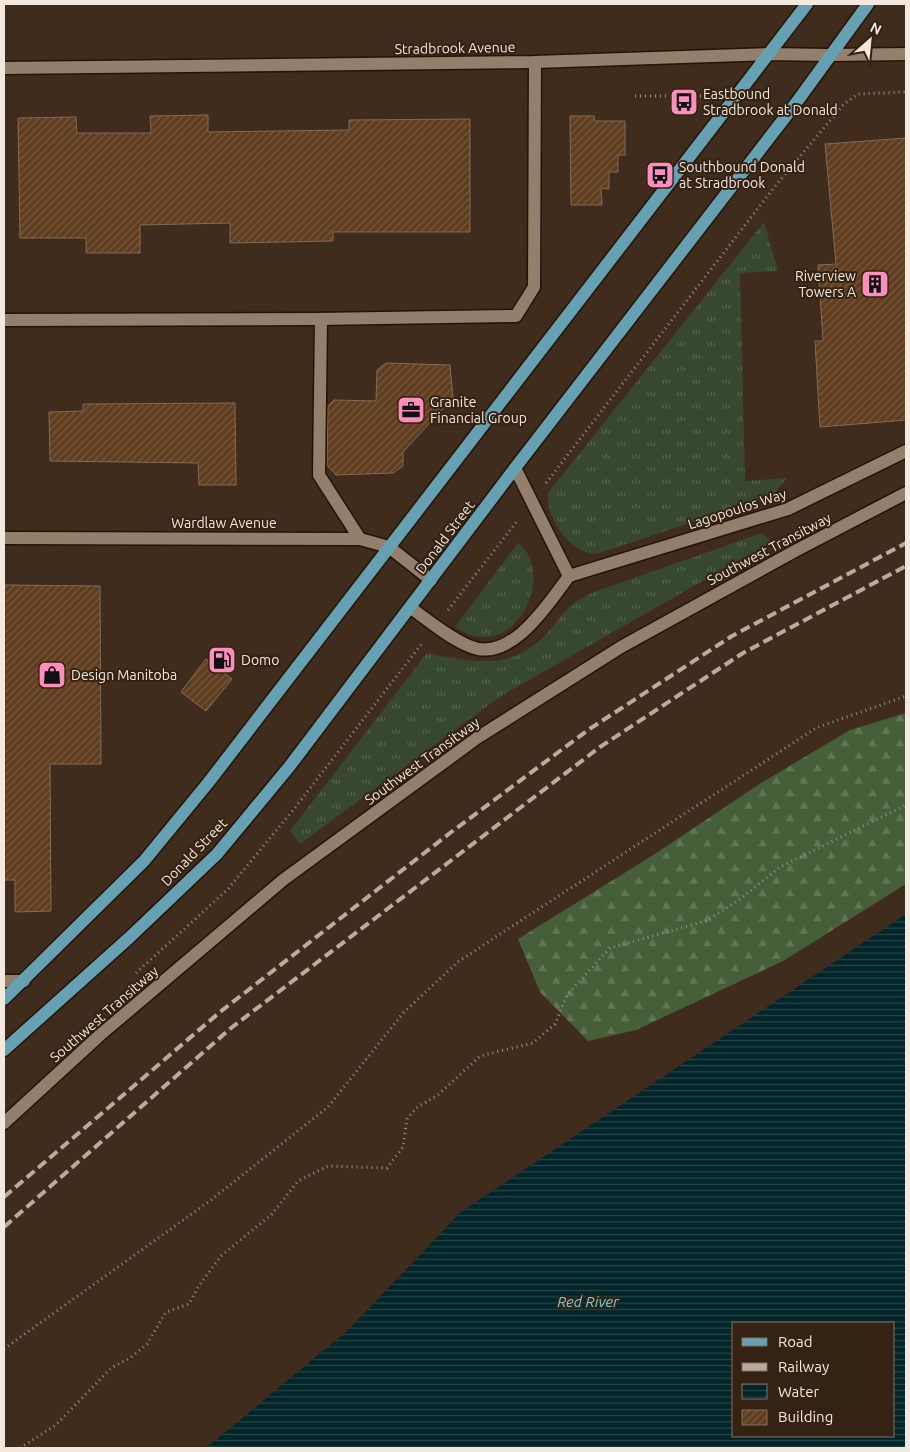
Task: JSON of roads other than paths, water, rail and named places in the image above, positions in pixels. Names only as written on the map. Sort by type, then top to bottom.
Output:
[{"type":"main road","points":[[4,999],[144,861],[208,783],[807,4]]},
{"type":"main road","name":"Donald Street","points":[[4,1050],[130,937],[217,854],[289,767],[515,468],[796,103],[829,55],[868,4]]},
{"type":"street","name":"Stradbrook Avenue","points":[[4,68],[535,62],[768,54],[906,54]]},
{"type":"street","points":[[4,320],[516,316],[534,287],[535,62]]},
{"type":"street","points":[[321,319],[319,475],[360,539]]},
{"type":"street","name":"Lagopoulos Way","points":[[569,576],[788,509],[906,451]]},
{"type":"street","points":[[411,608],[470,647],[492,650],[507,644],[536,620],[569,576],[515,468]]},
{"type":"street","name":"Southwest Transitway","points":[[4,1123],[100,1036],[283,880],[477,738],[622,647],[795,551],[906,493]]},
{"type":"street","name":"Wardlaw Avenue","points":[[4,538],[360,539],[389,547],[432,580]]},
{"type":"street","points":[[4,981],[24,981]]},
{"type":"water","name":"Red River","points":[[906,914],[906,1448],[206,1448],[347,1331],[461,1212]]},
{"type":"railway","points":[[4,1197],[220,1012],[450,833],[588,730],[732,636],[906,543]]},
{"type":"railway","points":[[4,1227],[231,1028],[600,747],[743,653],[906,566]]},
{"type":"place","name":"Eastbound Stradbrook at Donald","points":[[684,102]]},
{"type":"place","name":"Southbound Donald at Stradbrook","points":[[660,175]]},
{"type":"place","name":"Riverview Towers A","points":[[875,284]]},
{"type":"place","name":"Granite Financial Group","points":[[411,410]]},
{"type":"place","name":"Domo","points":[[222,660]]},
{"type":"place","name":"Design Manitoba","points":[[52,675]]}]
